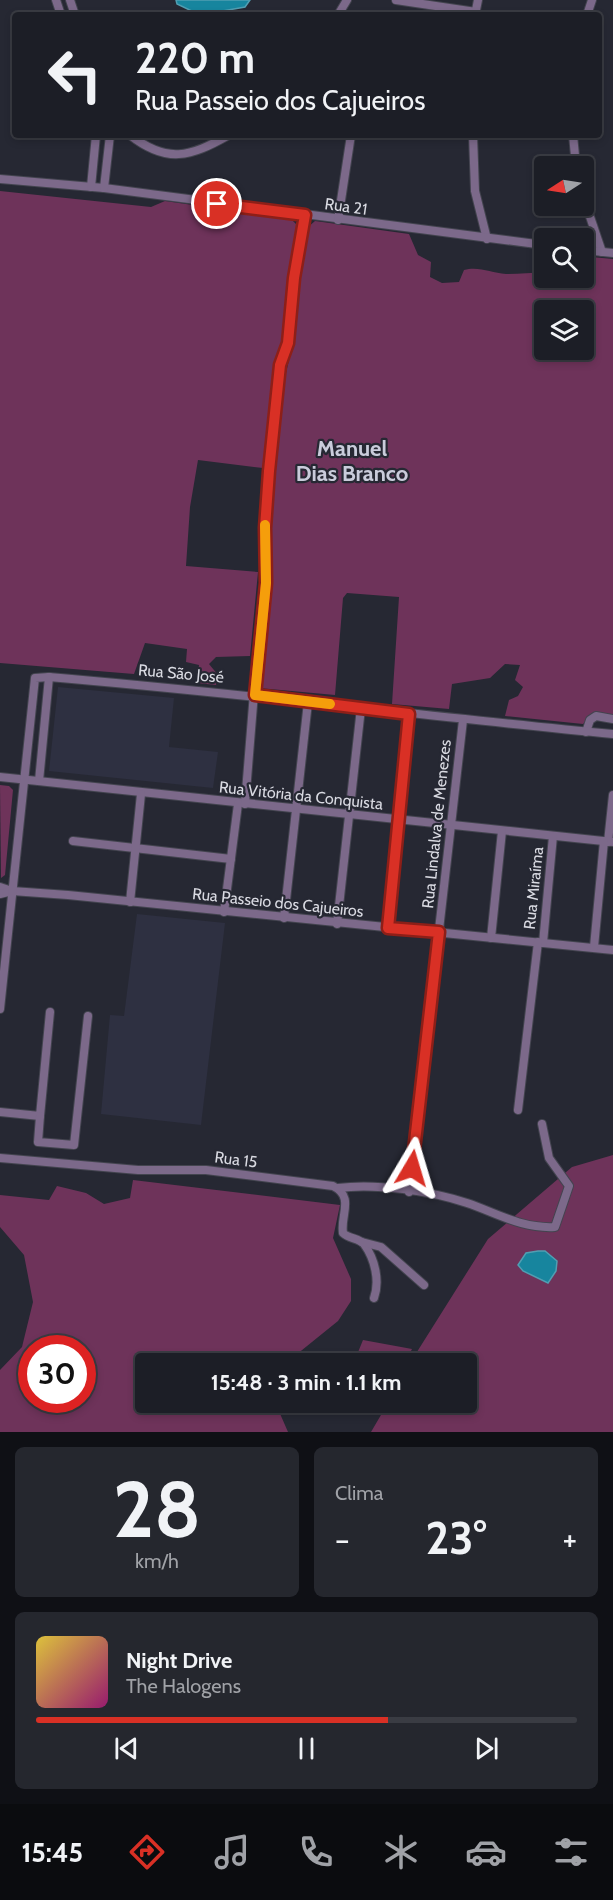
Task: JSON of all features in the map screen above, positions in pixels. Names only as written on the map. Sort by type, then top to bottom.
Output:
[{"type":"street","points":[[396,0],[469,12]]},
{"type":"street","points":[[91,187],[96,138]]},
{"type":"street","points":[[104,188],[110,138]]},
{"type":"street","points":[[135,138],[155,151],[181,155],[207,148],[223,138]]},
{"type":"street","points":[[338,220],[351,138]]},
{"type":"street","points":[[473,138],[476,191],[487,239]]},
{"type":"street","points":[[573,138],[575,156]]},
{"type":"street","name":"Rua 21","points":[[0,179],[104,188],[534,244]]},
{"type":"street","points":[[224,912],[231,859],[242,804],[255,695],[266,583],[265,528],[269,471],[280,365],[288,343],[294,278],[305,215]]},
{"type":"street","points":[[590,216],[602,252]]},
{"type":"street","points":[[594,251],[613,253]]},
{"type":"street","points":[[39,781],[49,677]]},
{"type":"street","name":"Rua São José","points":[[22,780],[33,681],[37,678],[49,677],[255,695],[613,735]]},
{"type":"street","points":[[284,918],[308,702]]},
{"type":"street","points":[[337,924],[362,708]]},
{"type":"street","points":[[388,928],[409,714]]},
{"type":"street","points":[[586,732],[594,717],[613,719]]},
{"type":"street","name":"Rua Lindalva de Menezes","points":[[409,1192],[463,720]]},
{"type":"street","name":"Rua Vitória da Conquista","points":[[0,777],[141,794],[608,842]]},
{"type":"street","points":[[0,1009],[22,780]]},
{"type":"street","points":[[130,902],[141,794]]},
{"type":"street","points":[[594,947],[613,795]]},
{"type":"street","points":[[490,938],[502,831]]},
{"type":"street","name":"Rua Miraíma","points":[[518,1110],[553,836]]},
{"type":"street","points":[[74,841],[231,859]]},
{"type":"street","points":[[0,887],[12,891]]},
{"type":"street","points":[[0,894],[12,891]]},
{"type":"street","name":"Rua Passeio dos Cajueiros","points":[[12,891],[613,950]]},
{"type":"street","points":[[50,1012],[38,1142],[74,1144],[88,1016]]},
{"type":"street","points":[[0,1112],[40,1116]]},
{"type":"street","name":"Rua 15","points":[[0,1158],[138,1170],[206,1170],[338,1188],[356,1186],[442,1195],[519,1223],[555,1227],[569,1186],[549,1158],[542,1124]]},
{"type":"street","points":[[338,1188],[346,1199],[343,1233],[348,1238],[381,1247],[424,1285]]},
{"type":"street","points":[[362,1242],[378,1278],[374,1298]]},
{"type":"shaded area","points":[[0,191],[151,207],[165,201],[291,219],[298,226],[263,468],[198,460],[190,507],[186,566],[258,572],[250,656],[216,657],[209,664],[218,675],[216,685],[197,683],[199,665],[186,662],[187,649],[145,643],[134,674],[0,663]]},
{"type":"shaded area","points":[[315,221],[409,234],[418,255],[431,262],[430,277],[442,283],[459,282],[464,270],[480,269],[506,274],[534,273],[534,288],[594,288],[594,257],[613,259],[613,716],[594,713],[583,724],[505,716],[509,700],[518,696],[523,687],[515,680],[520,665],[505,664],[490,678],[452,684],[449,709],[392,704],[399,597],[347,593],[343,598],[335,695],[259,688],[269,596],[272,503],[284,382],[293,342],[307,228]]},
{"type":"shaded area","points":[[58,687],[174,698],[169,747],[218,752],[213,788],[49,771]]},
{"type":"shaded area","points":[[0,785],[9,786],[13,790],[5,875],[1,878]]},
{"type":"shaded area","points":[[137,914],[225,923],[201,1125],[101,1114],[110,1015],[124,1016]]},
{"type":"shaded area","points":[[613,1155],[613,1432],[371,1432],[382,1413],[477,1413],[477,1353],[416,1353],[488,1239],[572,1167]]},
{"type":"shaded area","points":[[133,1180],[340,1205],[333,1238],[351,1279],[351,1301],[338,1321],[298,1353],[135,1353],[135,1413],[280,1413],[288,1432],[0,1432],[0,1370],[18,1351],[18,1413],[96,1413],[96,1335],[25,1335],[33,1302],[24,1255],[0,1227],[0,1195],[49,1200],[57,1186],[86,1193],[104,1204],[130,1198]]},
{"type":"shaded area","points":[[363,1340],[412,1349],[410,1353],[358,1353]]},
{"type":"water","points":[[176,0],[250,0],[245,7],[217,12],[194,12],[177,4]]},
{"type":"water","points":[[545,1251],[557,1261],[556,1271],[548,1283],[523,1271],[518,1265],[526,1253]]},
{"type":"slow traffic","points":[[265,525],[266,583],[255,695],[330,704]]},
{"type":"district","name":"Manuel Dias Branco","points":[[352,461]]},
{"type":"route","points":[[217,204],[305,215],[294,278],[288,343],[280,365],[269,471],[265,528],[266,583],[255,695],[409,714],[388,928],[439,932],[412,1168]]}]
